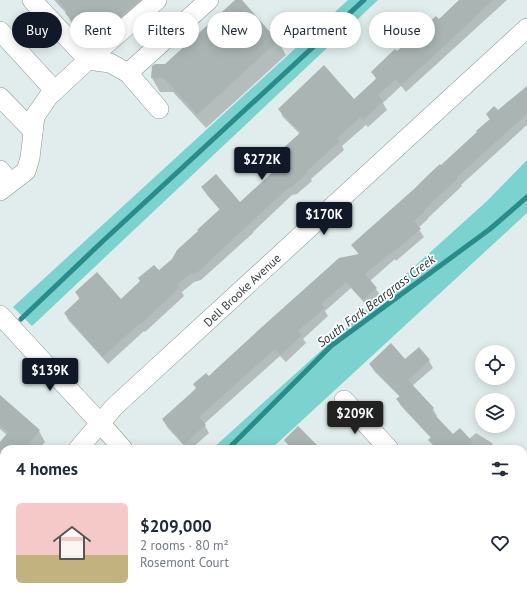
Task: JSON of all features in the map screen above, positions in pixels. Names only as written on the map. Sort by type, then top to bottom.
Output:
[{"type":"street","points":[[32,0],[88,60],[110,63],[128,73],[159,109]]},
{"type":"street","points":[[3,182],[26,171],[30,158],[35,116],[49,96],[157,0]]},
{"type":"street","points":[[128,73],[208,0]]},
{"type":"street","name":"Dell Brooke Avenue","points":[[81,445],[114,407],[527,28]]},
{"type":"street","points":[[0,31],[55,91]]},
{"type":"street","points":[[0,97],[33,131]]},
{"type":"street","points":[[0,315],[119,445]]},
{"type":"street","points":[[344,400],[385,445]]},
{"type":"shaded area","points":[[348,0],[378,0],[361,16],[361,12],[335,12]]},
{"type":"shaded area","points":[[296,48],[327,48],[32,326],[13,307]]},
{"type":"shaded area","points":[[527,160],[527,213],[275,445],[216,445],[487,201]]},
{"type":"building","points":[[58,0],[140,0],[125,13],[70,12],[70,19],[65,13],[67,11]]},
{"type":"building","points":[[235,0],[242,0],[253,12],[222,12]]},
{"type":"building","points":[[459,0],[493,0],[401,85],[396,79],[378,95],[383,101],[363,120],[361,117],[337,138],[340,141],[307,171],[308,172],[292,187],[288,188],[197,273],[190,274],[177,284],[180,287],[140,325],[139,324],[103,357],[64,313],[80,298],[75,292],[97,272],[121,299],[140,281],[138,278],[154,265],[159,270],[172,259],[177,250],[220,209],[201,187],[216,174],[240,202],[276,169],[269,161],[301,132],[278,109],[324,65],[354,99],[377,78],[371,72],[395,49],[397,51],[400,48],[435,48],[435,17],[436,16],[439,19]]},
{"type":"building","points":[[262,23],[270,32],[270,48],[197,115],[164,78],[151,78],[152,66],[155,64],[165,64],[182,48],[199,48],[199,33],[207,26],[207,48],[262,48]]},
{"type":"building","points":[[527,86],[527,114],[457,177],[458,178],[424,210],[425,211],[414,221],[421,229],[365,274],[377,288],[363,300],[346,282],[321,304],[325,308],[298,331],[302,335],[281,355],[275,349],[199,417],[206,425],[184,444],[162,419],[196,388],[193,384],[206,373],[209,376],[339,258],[359,254],[351,245],[477,132],[476,131],[490,119],[486,114],[494,106],[498,110]]},
{"type":"building","points":[[391,343],[405,359],[419,347],[430,360],[408,380],[434,408],[431,411],[453,434],[460,428],[472,441],[468,445],[433,445],[428,440],[431,437],[396,399],[400,396],[369,364]]},
{"type":"building","points":[[0,395],[40,430],[27,445],[0,445],[0,442],[8,432],[0,425]]},
{"type":"building","points":[[298,426],[317,445],[288,445],[284,440]]},
{"type":"waterway","points":[[21,319],[104,240],[364,0]]},
{"type":"waterway","name":"South Fork Beargrass Creek","points":[[232,445],[331,346],[490,229],[527,197]]}]
